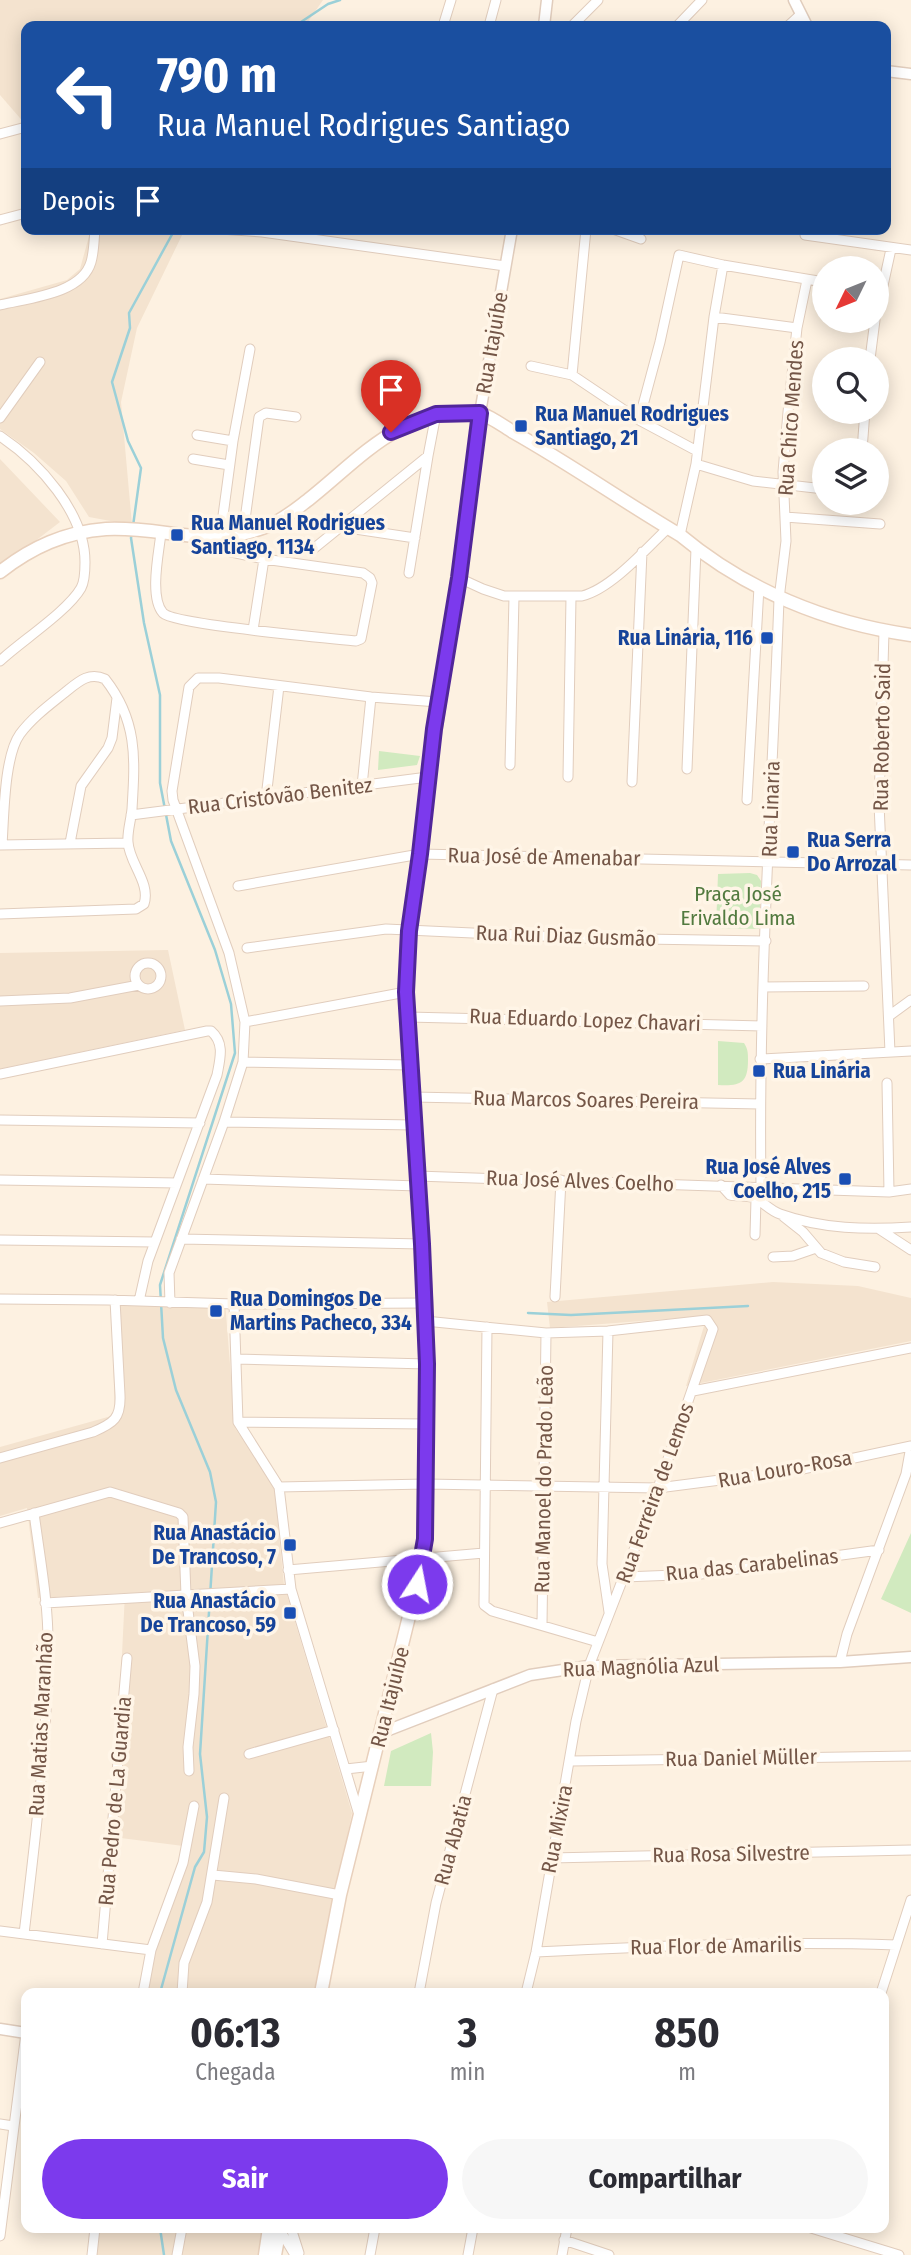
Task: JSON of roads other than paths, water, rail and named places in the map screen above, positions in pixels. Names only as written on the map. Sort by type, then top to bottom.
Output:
[{"type":"main road","points":[[0,572],[41,544],[82,532],[108,529],[214,538],[243,534],[271,525],[291,513],[391,432],[436,414],[480,413],[547,451],[680,535],[696,549],[779,599],[830,618],[911,635]]},
{"type":"main road","name":"Rua Itajuíbe","points":[[322,1988],[340,1895],[423,1560],[427,1424],[426,1303],[406,992],[409,931],[438,702],[459,578],[480,413]]},
{"type":"main road","points":[[265,2255],[277,2233]]},
{"type":"main road","points":[[275,2255],[279,2233]]},
{"type":"street","points":[[445,21],[452,0]]},
{"type":"street","points":[[490,21],[496,0]]},
{"type":"street","points":[[545,21],[547,0]]},
{"type":"street","points":[[577,21],[598,0]]},
{"type":"street","points":[[682,21],[702,0]]},
{"type":"street","points":[[794,0],[804,21]]},
{"type":"street","points":[[793,21],[800,15]]},
{"type":"street","points":[[891,72],[911,74]]},
{"type":"street","points":[[0,134],[21,128]]},
{"type":"street","points":[[0,220],[21,214]]},
{"type":"street","points":[[0,305],[27,300],[78,282],[91,264],[93,235]]},
{"type":"street","points":[[283,235],[505,266]]},
{"type":"street","name":"Rua Itajuíbe","points":[[480,413],[511,235]]},
{"type":"street","points":[[572,375],[585,235]]},
{"type":"street","points":[[629,235],[641,239]]},
{"type":"street","points":[[805,235],[911,250]]},
{"type":"street","points":[[889,256],[891,249]]},
{"type":"street","points":[[639,420],[680,255],[812,281]]},
{"type":"street","points":[[680,535],[696,464],[723,265]]},
{"type":"street","name":"Rua Chico Mendes","points":[[779,599],[785,564],[784,486],[788,412],[797,328],[807,280]]},
{"type":"street","points":[[714,317],[797,328]]},
{"type":"street","points":[[156,533],[155,575],[158,603],[163,613],[175,619],[253,630],[359,641],[361,639],[372,583],[363,573],[264,559],[208,547],[214,538],[250,349]]},
{"type":"street","points":[[0,418],[40,362]]},
{"type":"street","points":[[531,366],[572,375],[639,420],[697,451]]},
{"type":"street","points":[[243,534],[259,417],[266,413],[296,416]]},
{"type":"street","points":[[409,573],[436,414]]},
{"type":"street","points":[[197,435],[233,441]]},
{"type":"street","points":[[0,436],[26,455],[60,495],[82,532],[85,546],[81,587],[74,597],[0,661]]},
{"type":"street","points":[[312,550],[428,456]]},
{"type":"street","points":[[193,459],[229,465]]},
{"type":"street","points":[[696,464],[753,481],[812,488]]},
{"type":"street","points":[[785,517],[880,524]]},
{"type":"street","points":[[342,527],[415,538]]},
{"type":"street","points":[[459,578],[492,593],[514,597],[571,597],[590,594],[668,528]]},
{"type":"street","points":[[687,769],[696,549]]},
{"type":"street","points":[[632,782],[642,552]]},
{"type":"street","points":[[253,630],[264,559]]},
{"type":"street","points":[[747,800],[758,587]]},
{"type":"street","points":[[510,765],[514,597]]},
{"type":"street","points":[[568,777],[571,597]]},
{"type":"street","name":"Rua Linaria","points":[[761,1186],[760,1059],[779,599]]},
{"type":"street","name":"Rua Roberto Said","points":[[884,631],[879,804],[890,1052]]},
{"type":"street","points":[[0,914],[141,907],[146,900],[146,892],[128,843],[133,734],[125,710],[111,687],[105,679],[90,676],[80,680],[39,714],[20,734],[7,782],[1,845],[128,843]]},
{"type":"street","name":"Rua Cristóvão Benitez","points":[[428,778],[172,811],[172,791],[187,694],[194,682],[203,677],[371,697],[438,702]]},
{"type":"street","points":[[266,798],[279,686]]},
{"type":"street","points":[[70,843],[81,786],[108,748],[112,737],[117,697]]},
{"type":"street","points":[[362,786],[371,697]]},
{"type":"street","points":[[131,815],[172,811],[229,953],[245,1022],[243,1062],[167,1278],[167,1303]]},
{"type":"street","name":"Rua José de Amenabar","points":[[237,886],[420,854],[911,864]]},
{"type":"street","name":"Rua Rui Diaz Gusmão","points":[[247,948],[386,929],[584,938],[765,941]]},
{"type":"street","points":[[0,1001],[70,998],[138,985]]},
{"type":"street","points":[[763,987],[864,986]]},
{"type":"street","points":[[245,1022],[406,992]]},
{"type":"street","points":[[889,1016],[911,1000]]},
{"type":"street","name":"Rua Eduardo Lopez Chavari","points":[[408,1017],[762,1026]]},
{"type":"street","points":[[0,1074],[207,1031],[218,1037],[221,1043],[217,1075],[155,1242],[143,1281],[141,1301]]},
{"type":"street","points":[[760,1059],[911,1051]]},
{"type":"street","points":[[243,1062],[410,1065]]},
{"type":"street","points":[[887,1083],[889,1192]]},
{"type":"street","name":"Rua Marcos Soares Pereira","points":[[413,1097],[760,1104]]},
{"type":"street","points":[[0,1120],[200,1123]]},
{"type":"street","points":[[224,1122],[415,1125]]},
{"type":"street","name":"Rua José Alves Coelho","points":[[203,1179],[561,1180],[889,1192],[911,1189]]},
{"type":"street","points":[[0,1180],[177,1183]]},
{"type":"street","points":[[555,1297],[561,1180]]},
{"type":"street","points":[[721,1185],[730,1195],[756,1199],[780,1214],[830,1258],[875,1267]]},
{"type":"street","points":[[755,1235],[756,1199]]},
{"type":"street","points":[[780,1214],[846,1228],[911,1227]]},
{"type":"street","points":[[879,1229],[911,1250]]},
{"type":"street","points":[[181,1239],[422,1244]]},
{"type":"street","points":[[0,1240],[155,1242]]},
{"type":"street","points":[[773,1257],[793,1256],[816,1248]]},
{"type":"street","points":[[0,1299],[234,1304],[426,1303]]},
{"type":"street","points":[[0,1458],[93,1432],[105,1427],[118,1415],[121,1410],[114,1300]]},
{"type":"street","points":[[234,1304],[238,1422],[279,1487],[291,1589],[359,1817]]},
{"type":"street","name":"Rua Ferreira de Lemos","points":[[589,1666],[659,1488],[713,1329],[706,1320],[608,1331]]},
{"type":"street","points":[[425,1321],[546,1333],[608,1331],[602,1564],[609,1614]]},
{"type":"street","points":[[487,1327],[484,1605],[489,1609],[598,1642]]},
{"type":"street","name":"Rua Manoel do Prado Leão","points":[[542,1625],[546,1333]]},
{"type":"street","points":[[693,1391],[911,1348]]},
{"type":"street","points":[[236,1359],[427,1364]]},
{"type":"street","points":[[238,1422],[427,1424]]},
{"type":"street","points":[[840,1662],[846,1634],[906,1474],[911,1446]]},
{"type":"street","name":"Rua Louro-Rosa","points":[[279,1487],[426,1484],[659,1488],[798,1470],[911,1446]]},
{"type":"street","points":[[0,1523],[110,1492],[179,1513],[185,1523],[195,1666],[188,1746],[189,1771]]},
{"type":"street","name":"Rua Matias Maranhão","points":[[24,1934],[45,1725],[48,1649],[34,1513]]},
{"type":"street","name":"Rua das Carabelinas","points":[[624,1577],[701,1574],[878,1549]]},
{"type":"street","points":[[288,1570],[484,1553]]},
{"type":"street","points":[[45,1603],[291,1589]]},
{"type":"street","name":"Rua Magnólia Azul","points":[[381,1732],[530,1675],[589,1666],[840,1662],[911,1657]]},
{"type":"street","name":"Rua Pedro de La Guardia","points":[[102,1944],[127,1658]]},
{"type":"street","name":"Rua Mixira","points":[[527,1988],[536,1952],[576,1721],[589,1666]]},
{"type":"street","name":"Rua Abatia","points":[[420,1988],[436,1903],[493,1689]]},
{"type":"street","points":[[249,1754],[334,1730]]},
{"type":"street","name":"Rua Daniel Müller","points":[[571,1760],[911,1756]]},
{"type":"street","points":[[346,1769],[373,1766]]},
{"type":"street","points":[[182,1988],[184,1963],[207,1902],[213,1875],[224,1798]]},
{"type":"street","points":[[144,1988],[151,1950],[183,1863],[194,1805]]},
{"type":"street","name":"Rua Rosa Silvestre","points":[[551,1858],[911,1850]]},
{"type":"street","points":[[213,1875],[256,1879],[340,1895]]},
{"type":"street","points":[[883,1988],[911,1900]]},
{"type":"street","points":[[0,1931],[151,1950]]},
{"type":"street","name":"Rua Flor de Amarilis","points":[[536,1952],[848,1943],[896,1945]]},
{"type":"street","points":[[0,2029],[21,2032]]},
{"type":"street","points":[[0,2236],[21,2069]]},
{"type":"street","points":[[0,2124],[13,2126]]},
{"type":"street","points":[[92,2255],[94,2233]]},
{"type":"street","points":[[177,2255],[181,2233]]},
{"type":"street","points":[[283,2233],[297,2255]]},
{"type":"street","points":[[370,2255],[374,2233]]},
{"type":"street","points":[[468,2255],[471,2233]]},
{"type":"street","points":[[562,2255],[566,2233]]},
{"type":"street","points":[[827,2233],[899,2255]]},
{"type":"street","points":[[564,2240],[609,2255]]},
{"type":"waterway","points":[[302,21],[328,4],[340,0]]},
{"type":"waterway","points":[[133,526],[141,468],[128,441],[112,382],[130,328],[129,313],[172,235]]},
{"type":"waterway","points":[[132,532],[144,623],[160,695],[160,783],[171,841],[215,950],[231,1004],[235,1053],[160,1285],[163,1338],[176,1390],[210,1472],[216,1502],[200,1754],[207,1817],[204,1852],[195,1867],[161,1988]]},
{"type":"waterway","points":[[528,1313],[571,1315],[748,1306]]},
{"type":"waterway","points":[[161,2233],[164,2255]]},
{"type":"place","name":"Rua Manuel Rodrigues Santiago, 21","points":[[521,426]]},
{"type":"place","name":"Rua Manuel Rodrigues Santiago, 1134","points":[[177,535]]},
{"type":"place","name":"Rua Linária, 116","points":[[767,638]]},
{"type":"place","name":"Rua Serra Do Arrozal","points":[[793,852]]},
{"type":"place","name":"Rua Linária","points":[[759,1071]]},
{"type":"place","name":"Rua José Alves Coelho, 215","points":[[845,1179]]},
{"type":"place","name":"Rua Domingos De Martins Pacheco, 334","points":[[216,1311]]},
{"type":"place","name":"Rua Anastácio De Trancoso, 7","points":[[290,1545]]},
{"type":"place","name":"Rua Anastácio De Trancoso, 59","points":[[290,1613]]},
{"type":"park label","name":"Praça José Erivaldo Lima","points":[[738,906]]}]
